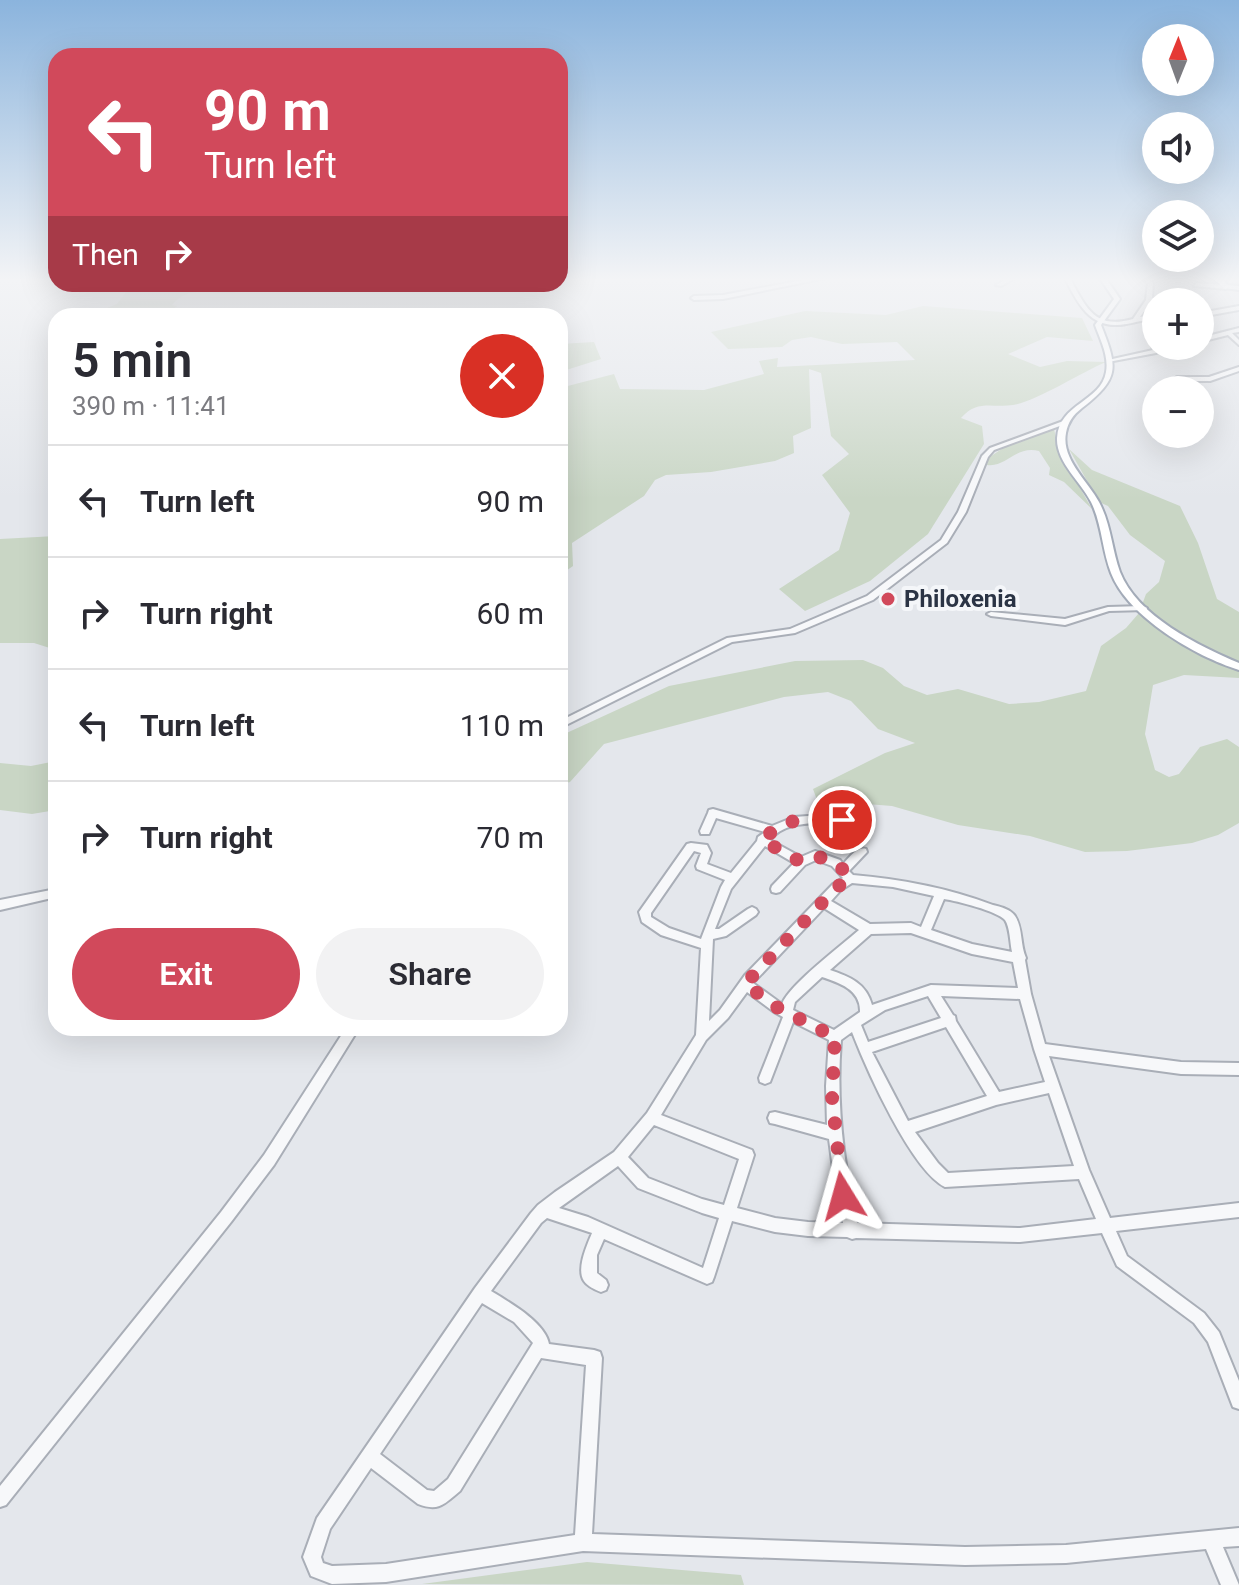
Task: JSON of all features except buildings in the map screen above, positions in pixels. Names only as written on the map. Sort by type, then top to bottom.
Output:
[{"type":"main road","points":[[1106,351],[1110,361],[1107,384],[1066,422],[1061,435],[1064,450],[1102,517],[1117,576],[1129,595],[1193,645],[1239,667]]},
{"type":"street","points":[[1110,361],[1142,354]]},
{"type":"street","points":[[1214,378],[1239,369]]},
{"type":"street","points":[[568,721],[730,640],[792,631],[870,598],[944,541],[981,472],[985,456],[992,449],[1066,422]]},
{"type":"street","points":[[1116,609],[1129,595]]},
{"type":"street","points":[[991,614],[1065,622],[1116,609],[1143,608]]},
{"type":"street","points":[[705,831],[713,813],[772,830]]},
{"type":"street","points":[[702,1036],[706,940],[720,900],[733,879],[772,830],[794,821],[825,817],[842,820],[852,832]]},
{"type":"street","points":[[762,840],[801,862]]},
{"type":"street","points":[[733,879],[701,866],[706,853],[703,848],[691,847],[645,912],[646,919],[665,932],[706,940],[752,912]]},
{"type":"street","points":[[862,852],[823,902],[745,984],[724,1014],[702,1036],[652,1118],[619,1157],[543,1210],[480,1293],[323,1524],[312,1557],[317,1570],[332,1575],[386,1573],[583,1542],[965,1556],[1066,1554],[1239,1537]]},
{"type":"street","points":[[776,889],[801,862],[815,855],[824,857],[847,874],[941,893],[1006,914],[1015,929],[1025,994],[1040,1049],[1083,1172],[1122,1261],[1170,1295],[1210,1329],[1239,1401]]},
{"type":"street","points":[[925,931],[941,893]]},
{"type":"street","points":[[0,905],[48,895]]},
{"type":"street","points":[[823,902],[868,929],[925,931],[972,949],[1020,958]]},
{"type":"street","points":[[765,1078],[790,999],[868,929]]},
{"type":"street","points":[[822,972],[845,980],[862,991],[867,1002],[861,1020],[864,1049],[931,1167],[945,1180],[1083,1172]]},
{"type":"street","points":[[745,984],[788,1013],[835,1037]]},
{"type":"street","points":[[835,1037],[881,1006],[931,990],[1025,994]]},
{"type":"street","points":[[931,990],[996,1099]]},
{"type":"street","points":[[864,1049],[951,1020]]},
{"type":"street","points":[[0,1499],[235,1206],[348,1036]]},
{"type":"street","points":[[835,1037],[832,1066],[835,1134],[852,1232]]},
{"type":"street","points":[[1040,1049],[1181,1068],[1239,1069]]},
{"type":"street","points":[[907,1128],[996,1099],[1054,1086]]},
{"type":"street","points":[[543,1210],[583,1222],[707,1277],[747,1155],[652,1118]]},
{"type":"street","points":[[775,1118],[835,1134]]},
{"type":"street","points":[[619,1157],[643,1183],[702,1206],[775,1225],[852,1232],[1020,1235],[1106,1226],[1158,1216],[1239,1210]]},
{"type":"street","points":[[600,1232],[588,1266],[589,1276],[601,1285]]},
{"type":"street","points":[[369,1456],[424,1498],[436,1500],[445,1495],[488,1433],[542,1342],[536,1332],[480,1293]]},
{"type":"street","points":[[538,1350],[584,1354],[594,1358],[583,1542]]},
{"type":"street","points":[[1211,1539],[1230,1585]]},
{"type":"green space","points":[[568,351],[598,351],[601,359],[568,369]]},
{"type":"green space","points":[[906,351],[1015,351],[1008,354],[1040,367],[1067,361],[1106,362],[1022,403],[979,406],[967,412],[961,418],[982,426],[984,444],[928,534],[870,581],[805,611],[779,589],[839,550],[850,513],[822,475],[849,454],[831,436],[821,373],[809,369],[811,428],[793,436],[794,453],[775,461],[711,472],[666,475],[655,480],[644,496],[572,543],[573,566],[568,569],[568,386],[614,374],[620,389],[704,390],[764,374],[759,361],[778,358],[777,367],[915,360]]},
{"type":"green space","points":[[1054,429],[1059,451],[1092,509],[1064,482],[1049,475],[1050,468],[1039,451],[1024,451],[1000,463],[987,465],[988,458],[1011,443]]},
{"type":"green space","points":[[1069,449],[1092,470],[1180,506],[1198,543],[1217,599],[1239,612],[1239,678],[1184,675],[1153,685],[1145,734],[1155,770],[1169,777],[1179,774],[1200,747],[1227,739],[1239,747],[1239,823],[1218,835],[1192,843],[1127,851],[1085,852],[1030,836],[958,825],[892,806],[817,800],[813,789],[885,753],[915,743],[878,729],[851,701],[828,692],[784,697],[604,744],[568,782],[568,732],[669,686],[795,661],[863,660],[883,668],[904,686],[927,695],[958,689],[1009,704],[1039,702],[1086,691],[1101,646],[1126,628],[1139,613],[1146,594],[1159,582],[1165,561],[1130,535],[1108,506],[1099,502]]},
{"type":"green space","points":[[48,536],[48,647],[34,643],[0,643],[0,539]]},
{"type":"green space","points":[[0,763],[31,766],[48,763],[48,811],[32,814],[0,810]]},
{"type":"green space","points":[[587,1562],[741,1575],[744,1585],[422,1584]]},
{"type":"place","name":"Philoxenia","points":[[888,599]]},
{"type":"route","points":[[842,820],[825,817],[794,821],[780,825],[762,840],[801,862],[815,855],[824,857],[844,869],[850,879],[837,887],[745,984],[778,1008],[835,1037],[832,1097],[843,1196]]}]
